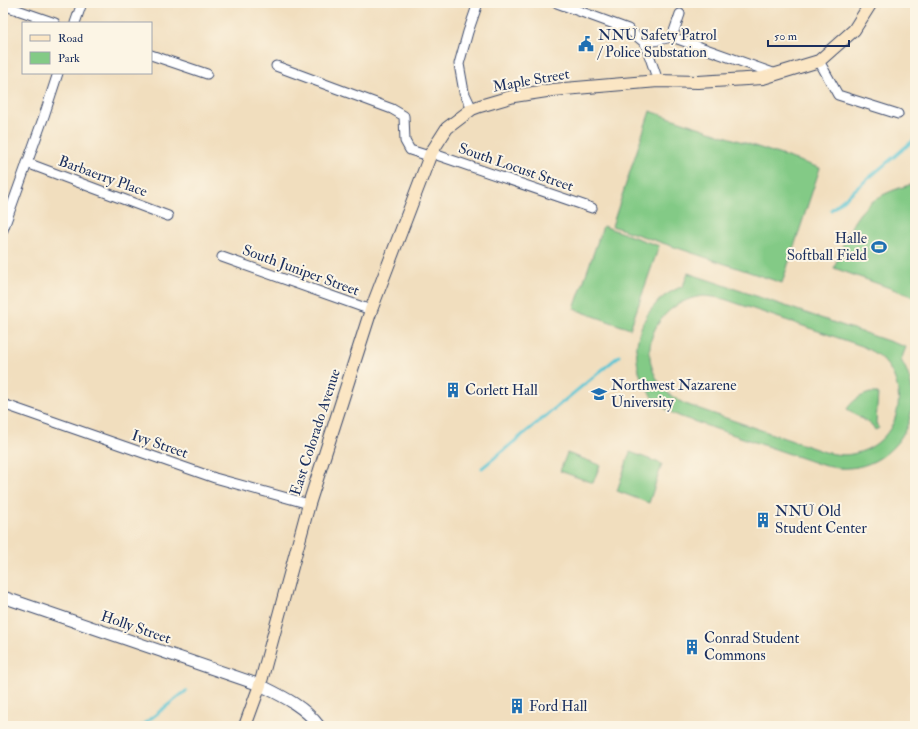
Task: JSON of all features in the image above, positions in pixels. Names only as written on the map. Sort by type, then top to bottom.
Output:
[{"type":"main road","points":[[819,61],[854,30],[872,3]]},
{"type":"main road","name":"Maple Street","points":[[430,154],[447,128],[472,110],[480,106],[522,95],[553,90],[658,81],[698,82],[763,78],[819,61]]},
{"type":"main road","name":"East Colorado Avenue","points":[[245,726],[260,685],[309,504],[371,310],[430,154]]},
{"type":"street","points":[[75,22],[82,3]]},
{"type":"street","points":[[472,110],[464,92],[459,64],[478,3]]},
{"type":"street","points":[[557,3],[628,29],[645,43],[658,81]]},
{"type":"street","points":[[3,5],[53,22]]},
{"type":"street","points":[[672,37],[680,14]]},
{"type":"street","points":[[645,43],[672,37],[776,74]]},
{"type":"street","points":[[152,55],[207,74]]},
{"type":"street","points":[[819,61],[838,95],[898,114]]},
{"type":"street","name":"South Locust Street","points":[[276,66],[392,109],[404,116],[405,141],[410,150],[430,154],[592,208]]},
{"type":"street","points":[[3,230],[7,204],[28,163],[58,74]]},
{"type":"street","name":"Barbaerry Place","points":[[28,163],[168,216]]},
{"type":"street","name":"South Juniper Street","points":[[222,257],[371,310]]},
{"type":"street","name":"Ivy Street","points":[[3,404],[215,478],[309,504]]},
{"type":"street","name":"Holly Street","points":[[3,597],[260,685],[287,698],[313,718],[319,726]]},
{"type":"green space","points":[[650,111],[820,168],[782,283],[612,226]]},
{"type":"green space","name":"Halle Softball Field","points":[[909,185],[915,185],[915,297],[834,268],[852,225],[867,206],[878,198],[892,191]]},
{"type":"green space","points":[[603,226],[659,246],[630,329],[574,309]]},
{"type":"green space","points":[[688,273],[906,347],[901,360],[911,383],[912,406],[910,419],[897,443],[887,453],[863,466],[836,468],[822,465],[684,418],[665,408],[652,396],[644,384],[639,371],[637,343],[640,330],[646,317],[655,305],[668,294],[683,286]],"holes":[[[703,296],[724,299],[862,346],[877,355],[892,372],[897,387],[898,401],[896,416],[890,429],[880,440],[868,449],[849,455],[835,454],[825,452],[685,404],[672,396],[665,390],[655,376],[650,361],[650,346],[654,331],[662,319],[673,308],[687,300]]]},
{"type":"green space","points":[[870,393],[878,393],[876,423],[879,428],[875,430],[872,425],[847,409],[857,399]]},
{"type":"green space","points":[[630,452],[662,464],[649,503],[617,491]]},
{"type":"green space","points":[[567,453],[600,465],[593,483],[560,471]]},
{"type":"waterway","points":[[831,210],[915,139]]},
{"type":"waterway","points":[[482,468],[619,356]]},
{"type":"waterway","points":[[141,726],[186,691]]},
{"type":"place","name":"NNU Safety Patrol / Police Substation","points":[[586,44]]},
{"type":"place","name":"Halle Softball Field","points":[[879,247]]},
{"type":"place","name":"Corlett Hall","points":[[453,390]]},
{"type":"place","name":"Northwest Nazarene University","points":[[599,394]]},
{"type":"place","name":"NNU Old Student Center","points":[[763,520]]},
{"type":"place","name":"Conrad Student Commons","points":[[692,647]]},
{"type":"place","name":"Ford Hall","points":[[517,706]]}]
